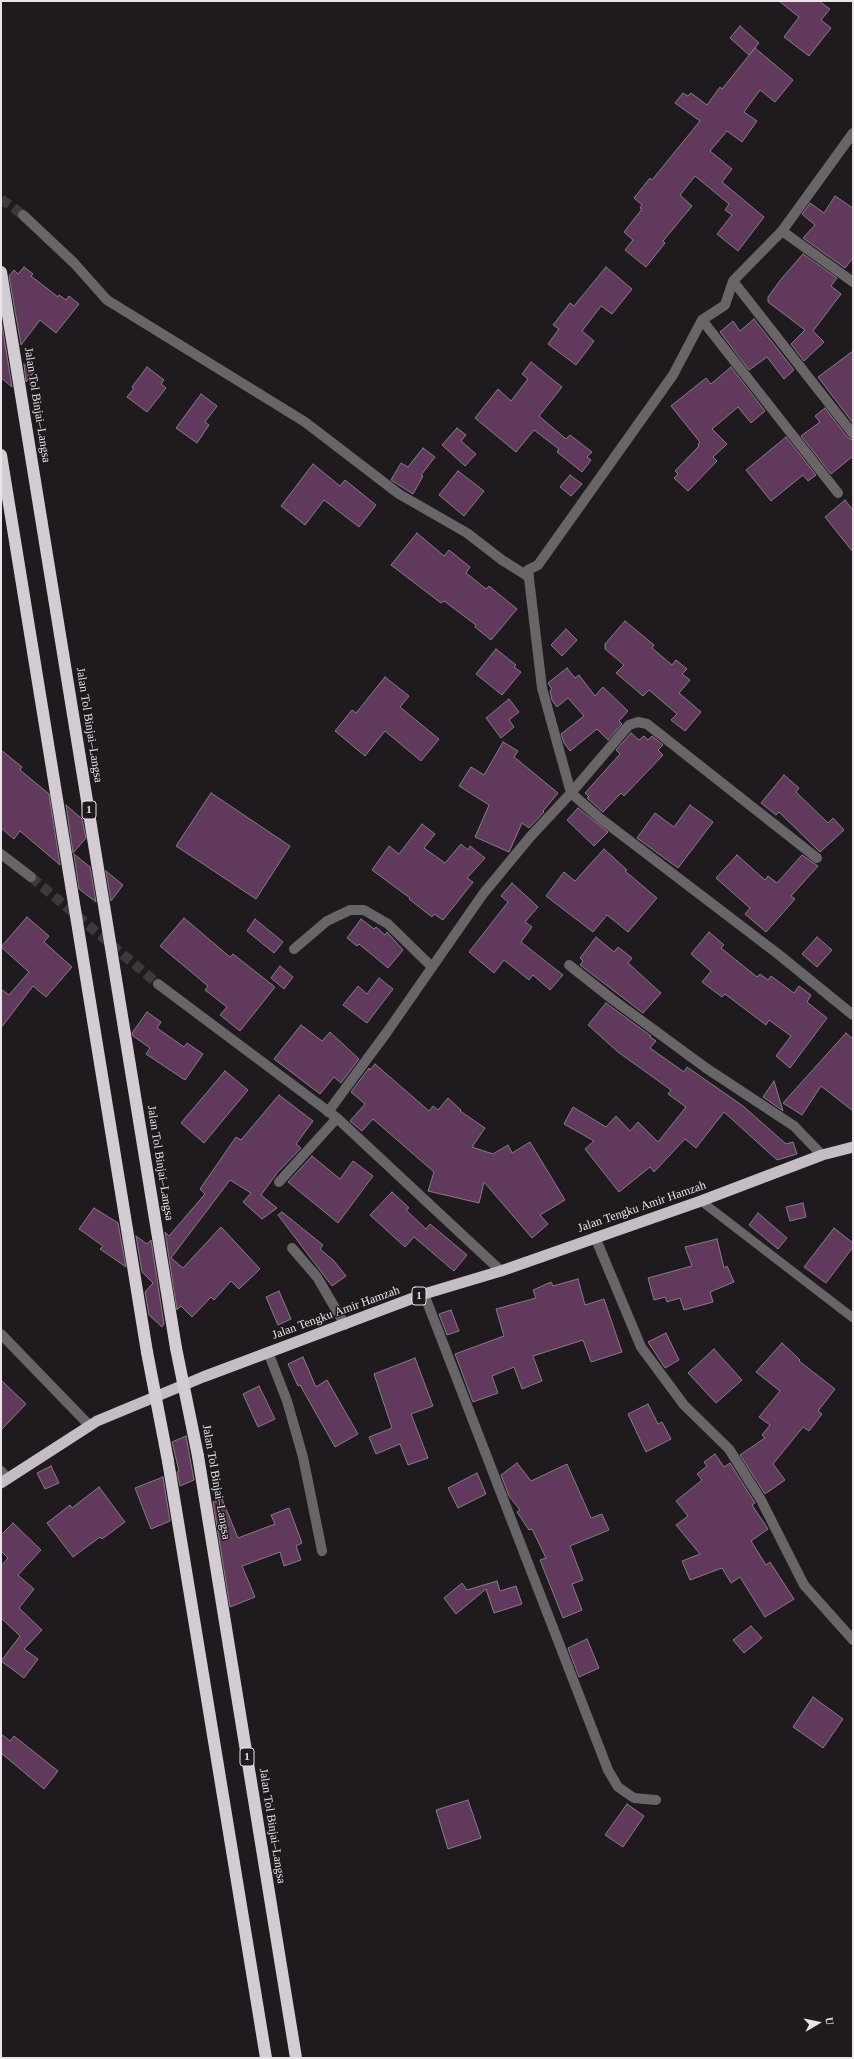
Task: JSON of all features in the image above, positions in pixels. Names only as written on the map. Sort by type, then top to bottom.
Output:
[{"type":"highway","name":"Jalan Tol Binjai–Langsa","points":[[1,272],[176,1348],[198,1456],[296,2058]]},
{"type":"highway","points":[[1,455],[148,1352],[168,1461],[266,2058]]},
{"type":"highway","name":"Jalan Tengku Amir Hamzah","points":[[3,1478],[89,1425],[153,1397],[268,1352],[345,1325],[424,1294],[501,1271],[595,1236],[701,1201],[822,1155],[853,1147]]},
{"type":"street","points":[[528,570],[538,565],[672,375],[702,320],[725,305],[733,281],[782,231],[853,133]]},
{"type":"street","points":[[23,215],[74,263],[107,300],[305,422],[398,494],[467,533],[502,560],[529,577],[528,570]]},
{"type":"street","points":[[782,231],[853,282]]},
{"type":"street","points":[[733,281],[853,434]]},
{"type":"street","points":[[702,320],[838,493]]},
{"type":"street","points":[[528,570],[542,688],[571,793],[601,819],[778,954],[853,1014]]},
{"type":"street","points":[[328,1112],[387,1032],[483,894],[530,837],[571,793],[629,725],[643,722],[663,736],[817,858]]},
{"type":"street","points":[[1,854],[31,877]]},
{"type":"street","points":[[294,949],[327,921],[350,910],[364,910],[388,924],[432,967]]},
{"type":"street","points":[[569,965],[612,999],[706,1068],[794,1126],[822,1155]]},
{"type":"street","points":[[158,984],[337,1118],[501,1271]]},
{"type":"street","points":[[279,1182],[337,1118]]},
{"type":"street","points":[[595,1236],[641,1347],[684,1405],[730,1449],[761,1500],[804,1585],[853,1640]]},
{"type":"street","points":[[292,1248],[317,1277],[345,1325]]},
{"type":"street","points":[[424,1294],[608,1770],[618,1787],[634,1798],[656,1800]]},
{"type":"street","points":[[1,1334],[89,1425]]},
{"type":"street","points":[[268,1352],[288,1401],[303,1457],[322,1551]]},
{"type":"lane","points":[[701,1201],[853,1318]]},
{"type":"building","points":[[779,1],[819,1],[830,9],[821,20],[831,28],[809,56],[784,37],[799,17]]},
{"type":"building","points":[[740,26],[759,43],[749,55],[730,38]]},
{"type":"building","points":[[755,48],[793,80],[775,102],[760,90],[744,112],[757,121],[742,142],[727,131],[710,151],[732,169],[722,182],[764,217],[738,251],[717,234],[732,215],[725,210],[729,204],[695,176],[680,195],[692,206],[663,241],[665,243],[646,267],[625,250],[633,240],[624,232],[642,209],[640,208],[642,205],[634,198],[650,178],[652,180],[700,121],[675,103],[683,93],[688,96],[691,93],[707,105],[720,87],[722,89]]},
{"type":"building","points":[[835,196],[853,208],[853,258],[845,268],[803,238],[815,225],[802,214],[810,203],[824,213]]},
{"type":"building","points":[[803,254],[837,278],[831,286],[841,294],[813,331],[824,342],[804,361],[791,344],[805,330],[768,302],[768,297]]},
{"type":"building","points":[[24,267],[33,274],[31,276],[58,297],[59,295],[66,300],[69,296],[79,304],[56,333],[40,320],[21,345],[9,276],[14,270],[18,274]]},
{"type":"building","points":[[606,267],[632,289],[612,314],[601,306],[582,331],[594,341],[576,365],[548,344],[559,329],[553,325],[570,303],[574,306]]},
{"type":"building","points":[[1,319],[12,387],[1,378]]},
{"type":"building","points":[[754,319],[794,370],[784,379],[767,357],[749,370],[720,332],[733,321],[740,331]]},
{"type":"building","points":[[853,351],[853,423],[818,377]]},
{"type":"building","points":[[531,362],[562,387],[539,416],[566,439],[570,435],[592,452],[587,457],[591,460],[582,472],[557,452],[559,449],[534,430],[516,452],[475,418],[498,389],[511,401],[528,379],[522,374]]},
{"type":"building","points":[[24,364],[34,372],[26,382]]},
{"type":"building","points":[[147,367],[164,380],[161,384],[166,388],[147,412],[127,397],[134,388],[132,387]]},
{"type":"building","points":[[731,367],[765,411],[751,423],[738,407],[712,429],[727,444],[713,457],[717,461],[688,491],[674,478],[678,474],[675,471],[699,446],[698,444],[700,442],[671,406],[706,378],[711,384]]},
{"type":"building","points":[[201,394],[217,406],[205,422],[209,425],[197,443],[176,428]]},
{"type":"building","points":[[825,408],[848,438],[853,440],[853,456],[831,474],[801,436],[820,422],[815,416]]},
{"type":"building","points":[[457,428],[466,435],[461,441],[476,454],[465,466],[442,445]]},
{"type":"building","points":[[786,437],[816,475],[808,481],[803,475],[771,501],[746,470]]},
{"type":"building","points":[[423,448],[435,457],[421,475],[423,476],[413,494],[391,480],[401,463],[408,467]]},
{"type":"building","points":[[313,464],[340,486],[345,480],[376,505],[359,527],[324,500],[305,525],[281,506]]},
{"type":"building","points":[[458,471],[484,491],[464,516],[439,495]]},
{"type":"building","points":[[570,475],[582,484],[571,496],[560,487]]},
{"type":"building","points":[[845,500],[853,510],[853,552],[825,517]]},
{"type":"building","points":[[417,533],[444,556],[449,550],[470,567],[466,573],[486,589],[489,586],[517,609],[491,640],[475,627],[476,625],[444,601],[441,603],[391,565]]},
{"type":"building","points":[[625,621],[654,645],[652,648],[672,665],[676,660],[687,669],[682,674],[690,680],[679,693],[701,712],[685,731],[671,720],[677,714],[649,690],[643,696],[616,673],[624,665],[605,649],[605,644]]},
{"type":"building","points":[[566,629],[577,640],[562,656],[551,645]]},
{"type":"building","points":[[496,649],[516,665],[514,667],[521,672],[502,695],[476,674]]},
{"type":"building","points":[[567,668],[575,678],[579,675],[595,696],[603,687],[628,711],[619,721],[622,724],[608,740],[597,729],[570,751],[564,743],[561,734],[584,716],[568,698],[557,707],[552,700],[550,691],[552,689],[548,683]]},
{"type":"building","points":[[385,677],[409,696],[400,707],[439,739],[421,761],[385,731],[365,756],[335,731],[352,710],[356,713]]},
{"type":"building","points":[[509,699],[519,712],[509,720],[514,727],[501,738],[486,718]]},
{"type":"building","points":[[631,733],[639,740],[644,736],[648,740],[652,736],[663,745],[658,750],[663,755],[624,796],[621,793],[603,812],[587,798],[589,797],[585,793],[620,754],[616,750]]},
{"type":"building","points":[[503,742],[518,751],[514,757],[558,793],[543,811],[544,812],[529,828],[522,823],[509,852],[475,837],[489,805],[459,786],[471,767],[484,775]]},
{"type":"building","points":[[1,750],[22,767],[20,770],[49,794],[60,865],[20,831],[14,839],[1,828]]},
{"type":"building","points":[[784,775],[799,788],[796,792],[828,823],[833,818],[844,830],[820,852],[779,812],[776,815],[761,803]]},
{"type":"building","points":[[211,793],[290,846],[256,899],[176,846]]},
{"type":"building","points":[[66,805],[82,819],[86,838],[73,853]]},
{"type":"building","points":[[690,805],[713,822],[678,868],[637,838],[655,813],[674,827]]},
{"type":"building","points":[[578,808],[608,832],[594,846],[567,820]]},
{"type":"building","points":[[422,824],[435,834],[424,848],[445,863],[461,844],[468,850],[470,846],[485,858],[467,878],[473,882],[443,920],[434,914],[432,917],[409,899],[410,898],[372,870],[389,846],[399,854]]},
{"type":"building","points":[[604,849],[627,870],[625,871],[657,898],[628,932],[607,915],[593,932],[546,896],[564,872],[575,881]]},
{"type":"building","points":[[74,854],[90,867],[96,902],[79,889]]},
{"type":"building","points":[[737,855],[765,880],[768,876],[777,883],[802,855],[818,866],[791,896],[795,899],[766,932],[745,914],[750,908],[716,878]]},
{"type":"building","points":[[106,871],[123,885],[111,901]]},
{"type":"building","points":[[512,883],[538,907],[525,922],[532,927],[521,942],[563,975],[550,990],[533,975],[529,980],[504,960],[494,973],[469,952],[508,902],[501,896]]},
{"type":"building","points":[[27,917],[49,936],[44,942],[72,967],[46,997],[33,986],[1,1028],[1,989],[9,995],[29,972],[1,947]]},
{"type":"building","points":[[184,918],[230,957],[233,954],[275,987],[240,1031],[220,1015],[227,1007],[205,990],[208,986],[160,946]]},
{"type":"building","points":[[255,919],[283,942],[274,953],[247,931]]},
{"type":"building","points":[[361,919],[374,929],[376,927],[385,935],[387,932],[403,950],[388,968],[359,944],[357,946],[347,938]]},
{"type":"building","points":[[709,932],[724,945],[721,948],[757,977],[760,974],[768,980],[771,976],[794,993],[799,986],[811,995],[807,1002],[827,1018],[790,1068],[776,1056],[791,1036],[769,1020],[766,1025],[725,994],[722,997],[702,982],[711,971],[691,954]]},
{"type":"building","points":[[596,937],[614,952],[618,947],[632,958],[628,963],[661,993],[643,1013],[580,965],[583,961],[580,958]]},
{"type":"building","points":[[817,937],[832,950],[817,967],[802,954]]},
{"type":"building","points":[[280,966],[293,977],[284,989],[271,978]]},
{"type":"building","points":[[379,978],[393,989],[367,1023],[343,1005],[358,986],[367,994]]},
{"type":"building","points":[[606,1003],[656,1041],[650,1048],[684,1072],[687,1067],[743,1106],[786,1144],[793,1142],[797,1154],[777,1160],[724,1112],[696,1148],[685,1139],[654,1172],[650,1167],[619,1192],[585,1149],[594,1141],[564,1124],[573,1107],[606,1127],[616,1116],[630,1131],[638,1122],[658,1142],[686,1107],[668,1094],[671,1090],[618,1052],[588,1025]]},
{"type":"building","points":[[147,1012],[161,1022],[157,1028],[184,1047],[187,1043],[203,1054],[185,1080],[146,1054],[150,1048],[133,1036],[132,1033]]},
{"type":"building","points":[[301,1025],[322,1041],[330,1032],[359,1059],[341,1083],[334,1077],[320,1094],[274,1059]]},
{"type":"building","points":[[846,1033],[853,1039],[853,1111],[821,1086],[802,1115],[783,1103]]},
{"type":"building","points":[[375,1064],[429,1111],[433,1106],[438,1110],[448,1098],[461,1110],[460,1111],[485,1128],[472,1147],[493,1154],[508,1145],[512,1153],[530,1142],[565,1200],[540,1215],[548,1224],[532,1238],[484,1182],[479,1203],[428,1191],[434,1172],[373,1119],[362,1131],[350,1121],[365,1104],[351,1092],[369,1068],[370,1070]]},
{"type":"building","points":[[225,1071],[248,1090],[204,1143],[181,1123]]},
{"type":"building","points":[[774,1081],[783,1111],[763,1097]]},
{"type":"building","points":[[279,1095],[313,1121],[296,1144],[301,1148],[277,1173],[261,1195],[277,1208],[262,1219],[243,1202],[251,1193],[230,1180],[171,1258],[183,1268],[221,1227],[260,1269],[239,1289],[231,1281],[214,1300],[211,1297],[192,1317],[181,1306],[177,1310],[165,1232],[169,1236],[205,1194],[200,1189],[236,1137],[241,1140]]},
{"type":"building","points":[[312,1156],[340,1179],[353,1161],[373,1176],[338,1223],[288,1182]]},
{"type":"building","points":[[392,1192],[409,1208],[406,1210],[426,1229],[430,1224],[467,1255],[454,1271],[414,1237],[405,1247],[370,1215]]},
{"type":"building","points":[[803,1203],[806,1217],[790,1221],[786,1207]]},
{"type":"building","points":[[94,1208],[118,1223],[126,1267],[100,1249],[103,1246],[79,1229]]},
{"type":"building","points":[[282,1212],[323,1245],[320,1249],[334,1261],[346,1276],[332,1286],[278,1215]]},
{"type":"building","points":[[758,1213],[787,1238],[778,1249],[749,1225]]},
{"type":"building","points":[[834,1228],[853,1243],[853,1247],[826,1283],[804,1267]]},
{"type":"building","points":[[136,1236],[147,1244],[151,1240],[164,1324],[162,1327],[149,1315],[145,1292],[153,1283],[142,1272]]},
{"type":"building","points":[[717,1239],[724,1268],[727,1266],[734,1282],[710,1292],[713,1302],[684,1310],[680,1298],[667,1302],[665,1297],[654,1300],[648,1278],[692,1266],[685,1247]]},
{"type":"building","points":[[578,1279],[585,1305],[604,1299],[622,1352],[591,1362],[583,1340],[533,1356],[542,1381],[522,1389],[514,1367],[492,1376],[498,1393],[473,1402],[455,1354],[504,1336],[496,1309],[536,1298],[533,1290],[551,1282],[553,1286]]},
{"type":"building","points":[[279,1291],[291,1319],[278,1325],[266,1297]]},
{"type":"building","points":[[451,1310],[459,1331],[447,1335],[439,1314]]},
{"type":"building","points":[[666,1333],[679,1360],[665,1368],[648,1342]]},
{"type":"building","points":[[782,1343],[800,1360],[799,1361],[835,1389],[818,1411],[822,1414],[809,1431],[803,1427],[773,1464],[785,1480],[765,1494],[740,1455],[765,1438],[762,1435],[770,1425],[759,1417],[780,1391],[756,1372]]},
{"type":"building","points":[[714,1349],[742,1380],[716,1403],[688,1373]]},
{"type":"building","points":[[303,1357],[316,1387],[327,1380],[358,1434],[335,1447],[300,1385],[298,1386],[288,1364]]},
{"type":"building","points":[[415,1358],[433,1406],[411,1414],[428,1458],[408,1465],[400,1444],[376,1454],[369,1437],[392,1428],[374,1374]]},
{"type":"building","points":[[1,1380],[26,1404],[1,1430]]},
{"type":"building","points":[[259,1386],[275,1419],[258,1427],[243,1394]]},
{"type":"building","points":[[648,1404],[658,1424],[662,1422],[671,1439],[646,1452],[628,1414]]},
{"type":"building","points":[[186,1436],[194,1480],[180,1486],[177,1472],[179,1471],[172,1442]]},
{"type":"building","points":[[715,1454],[724,1467],[730,1463],[755,1503],[752,1505],[768,1529],[751,1541],[766,1565],[770,1562],[794,1599],[765,1617],[740,1577],[731,1583],[722,1568],[690,1580],[682,1561],[700,1554],[676,1525],[688,1516],[676,1501],[702,1480],[697,1474],[707,1466],[704,1462]]},
{"type":"building","points":[[517,1463],[531,1481],[567,1464],[591,1518],[602,1514],[609,1530],[570,1546],[583,1580],[572,1584],[582,1610],[563,1618],[540,1560],[546,1558],[532,1529],[529,1530],[517,1512],[520,1510],[509,1496],[501,1475]]},
{"type":"building","points":[[51,1466],[59,1483],[45,1489],[37,1473]]},
{"type":"building","points":[[477,1473],[486,1494],[458,1508],[448,1488]]},
{"type":"building","points":[[163,1477],[170,1521],[151,1529],[135,1488]]},
{"type":"building","points":[[99,1487],[125,1522],[102,1539],[100,1537],[73,1557],[47,1523],[70,1505],[72,1508]]},
{"type":"building","points":[[222,1499],[238,1538],[275,1524],[271,1515],[289,1508],[302,1543],[296,1546],[301,1560],[284,1566],[280,1552],[242,1566],[255,1597],[230,1607],[213,1502]]},
{"type":"building","points":[[13,1523],[41,1550],[18,1575],[34,1589],[19,1608],[42,1630],[24,1649],[38,1659],[24,1678],[1,1661],[20,1636],[1,1618],[1,1566],[8,1558],[1,1551],[1,1535]]},
{"type":"building","points":[[497,1581],[500,1591],[516,1586],[522,1604],[494,1613],[486,1589],[456,1614],[444,1598],[462,1583],[467,1590]]},
{"type":"building","points":[[751,1626],[762,1638],[744,1653],[733,1640]]},
{"type":"building","points":[[587,1639],[599,1668],[579,1677],[568,1648]]},
{"type":"building","points":[[813,1697],[843,1719],[823,1748],[793,1727]]},
{"type":"building","points":[[1,1734],[10,1741],[14,1736],[58,1771],[44,1789],[1,1753]]},
{"type":"building","points":[[468,1800],[481,1838],[448,1849],[436,1810]]},
{"type":"building","points":[[627,1804],[644,1816],[623,1847],[605,1835]]},
{"type":"tunnel","points":[[1,199],[23,215]]},
{"type":"tunnel","points":[[31,877],[158,984]]}]
